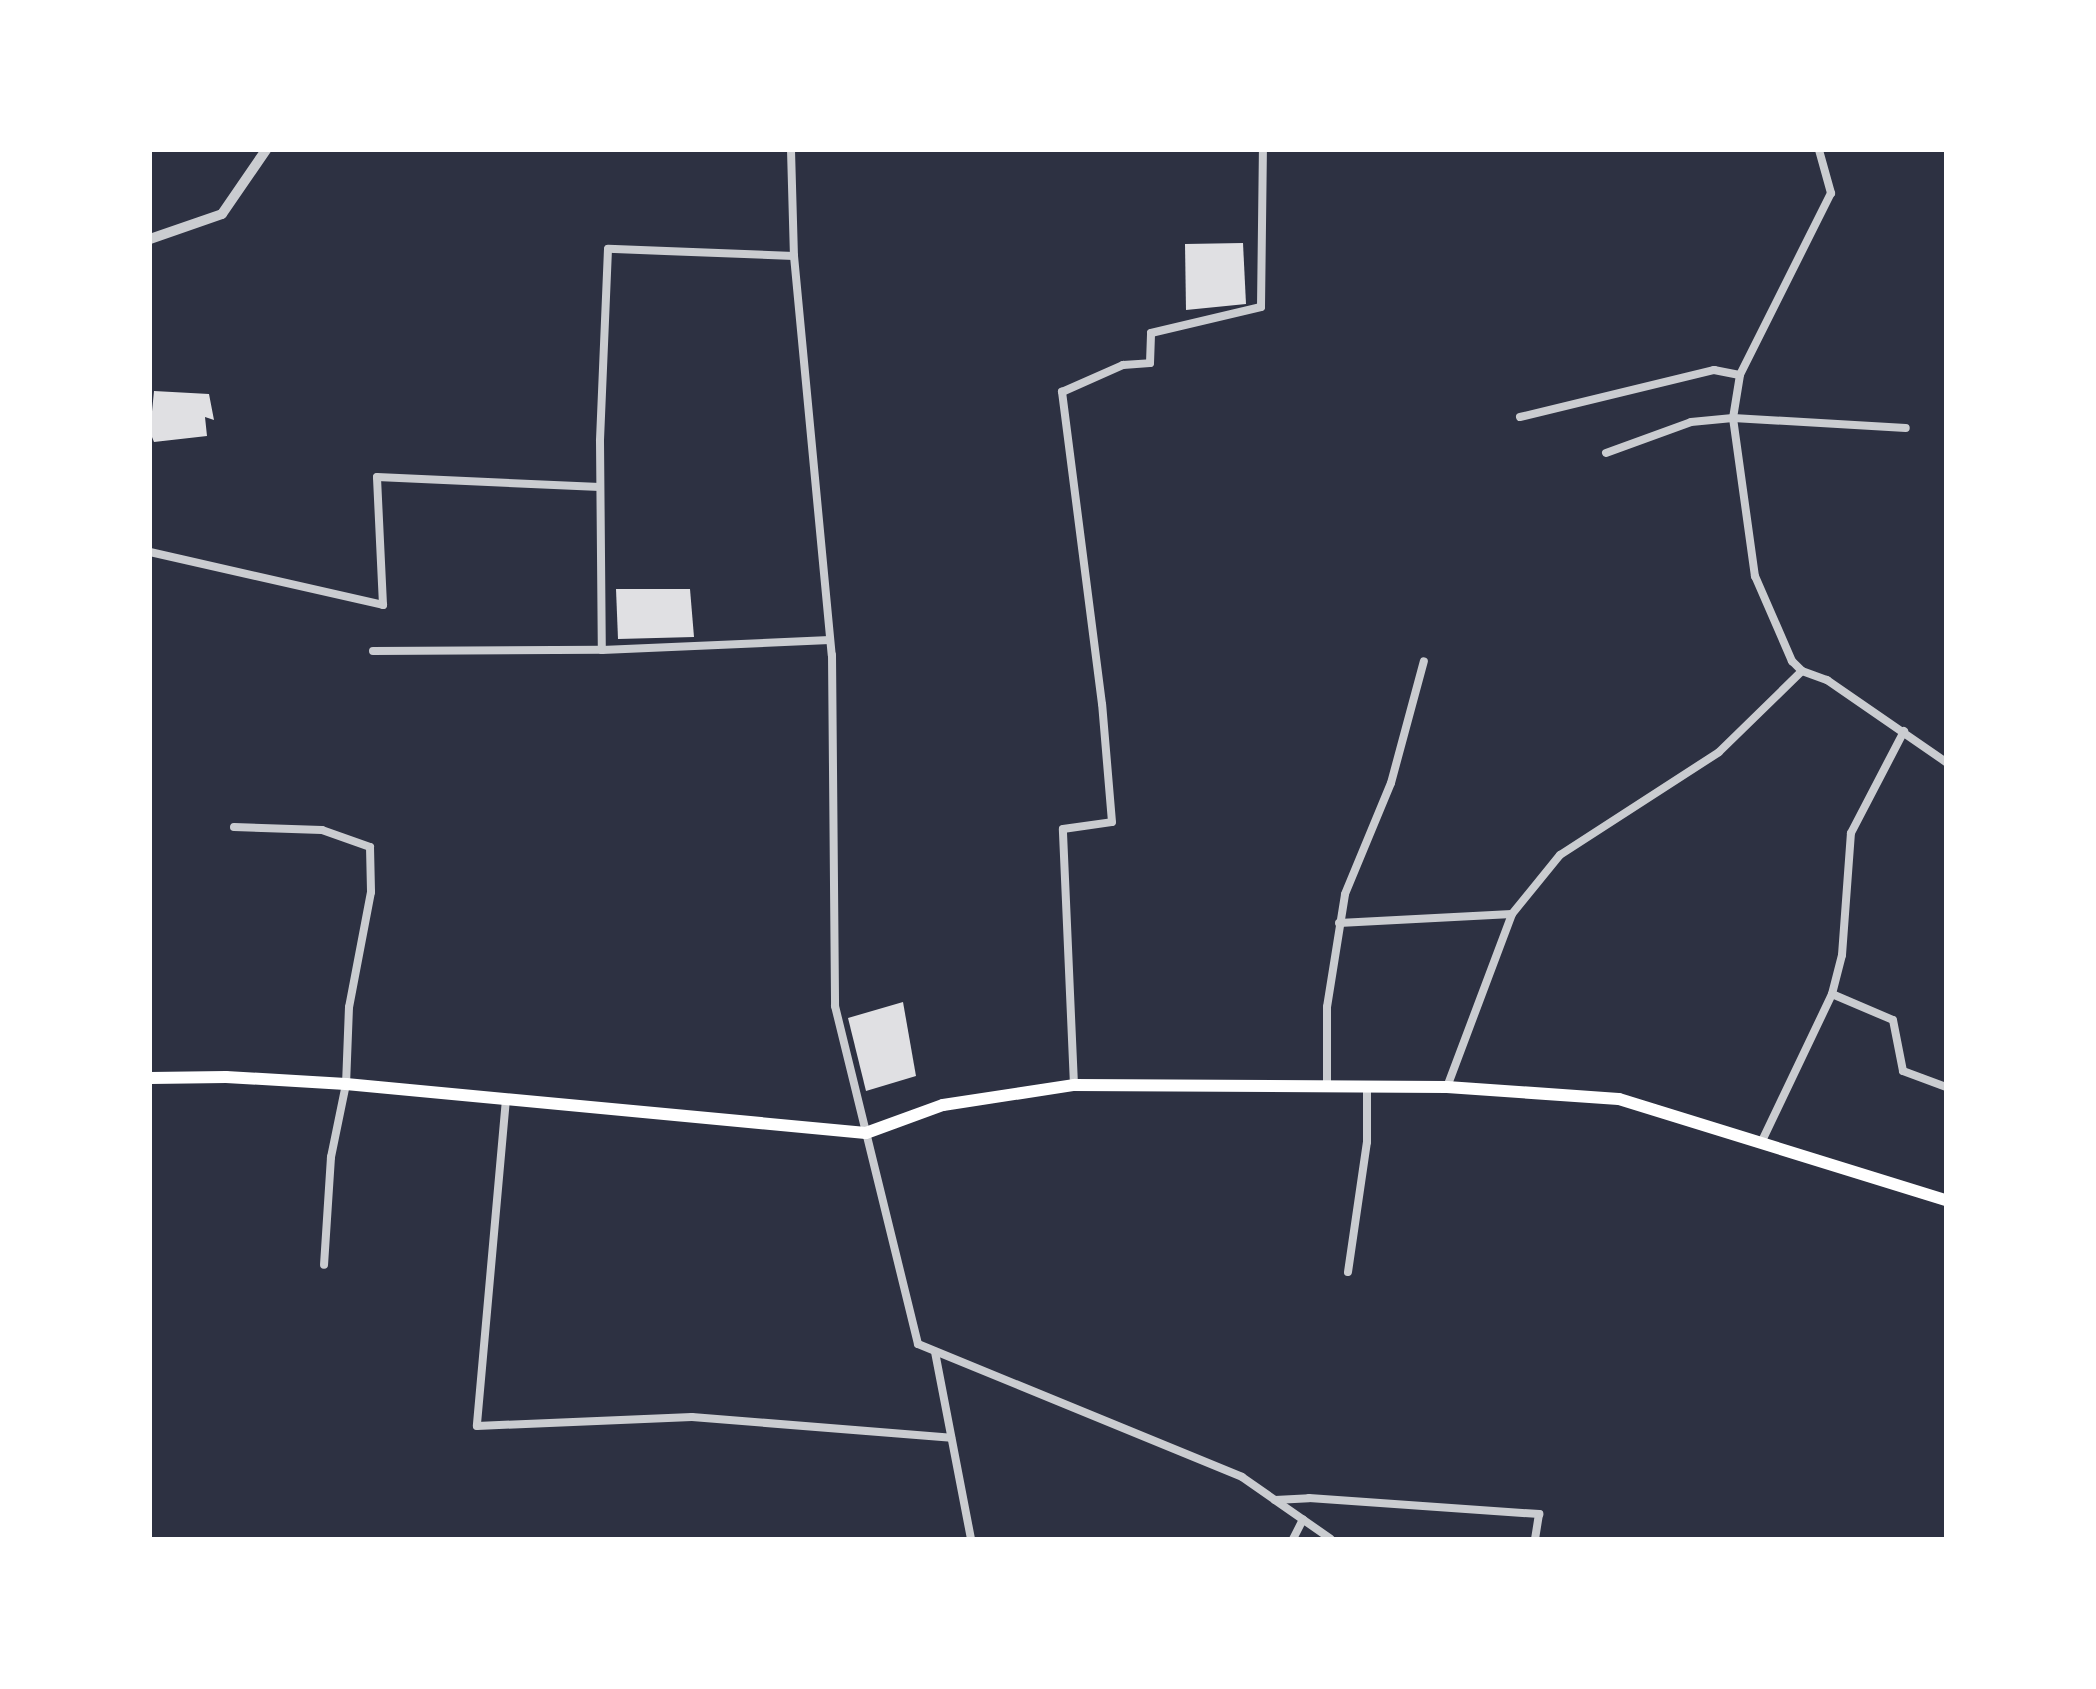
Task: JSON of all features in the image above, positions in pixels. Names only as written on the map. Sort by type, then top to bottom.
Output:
[{"type":"main road","points":[[150,1078],[226,1077],[346,1084],[866,1133],[943,1105],[1074,1085],[1447,1087],[1619,1099],[1946,1200]]},
{"type":"street","points":[[150,239],[222,214],[266,150]]},
{"type":"street","points":[[791,150],[794,256],[830,640],[835,1006],[918,1344],[1242,1477],[1331,1539]]},
{"type":"street","points":[[1074,1085],[1063,829],[1112,822],[1102,704],[1062,392],[1123,365],[1150,363],[1151,333],[1261,307],[1263,150]]},
{"type":"street","points":[[1819,150],[1831,193],[1740,375],[1733,418],[1755,576],[1792,661],[1802,671],[1827,680],[1946,762]]},
{"type":"street","points":[[602,650],[600,487],[608,249],[794,256]]},
{"type":"street","points":[[1520,417],[1714,370],[1740,375]]},
{"type":"street","points":[[1606,453],[1691,422],[1733,418],[1906,428]]},
{"type":"street","points":[[150,552],[383,605],[377,477],[600,487]]},
{"type":"street","points":[[373,651],[602,650],[830,640]]},
{"type":"street","points":[[1327,1086],[1327,1007],[1345,894],[1391,783],[1424,661]]},
{"type":"street","points":[[1447,1087],[1512,914],[1560,855],[1719,752],[1802,671]]},
{"type":"street","points":[[1761,1143],[1832,994],[1842,955],[1851,833],[1904,731]]},
{"type":"street","points":[[234,827],[322,830],[370,847],[371,892],[349,1007],[346,1084],[331,1157],[324,1265]]},
{"type":"street","points":[[1339,923],[1512,914]]},
{"type":"street","points":[[1832,994],[1893,1020],[1903,1071],[1946,1087]]},
{"type":"street","points":[[1348,1272],[1367,1142],[1367,1085]]},
{"type":"street","points":[[506,1099],[477,1426],[692,1417],[951,1438]]},
{"type":"street","points":[[935,1352],[971,1539]]},
{"type":"street","points":[[1275,1500],[1309,1498],[1539,1514],[1535,1539]]},
{"type":"street","points":[[1293,1539],[1303,1519]]},
{"type":"building","points":[[1243,243],[1246,304],[1186,310],[1185,244]]},
{"type":"building","points":[[154,391],[209,394],[214,420],[205,417],[207,436],[154,442],[150,432]]},
{"type":"building","points":[[616,589],[690,589],[694,637],[618,639]]},
{"type":"building","points":[[903,1002],[916,1076],[866,1091],[848,1018]]}]
